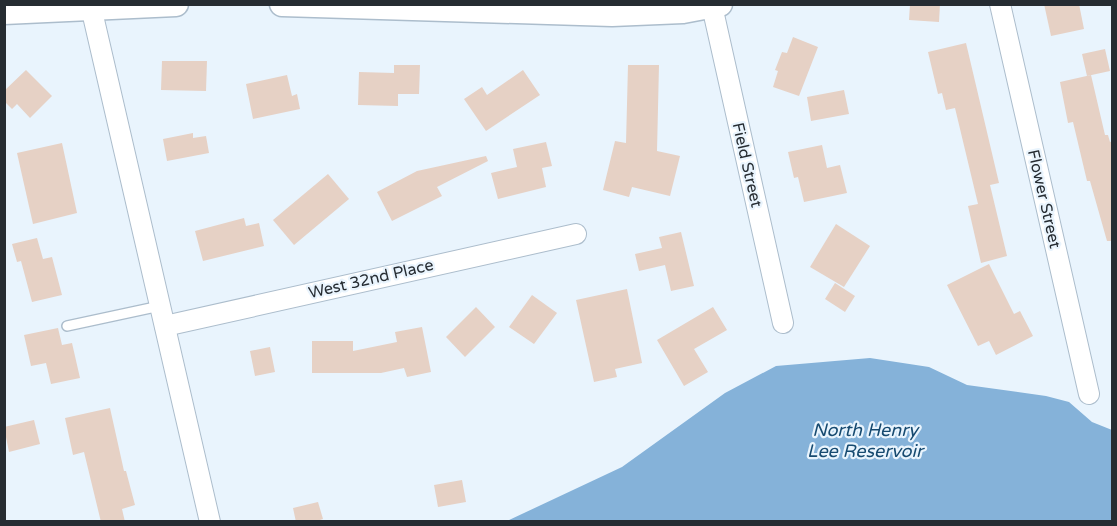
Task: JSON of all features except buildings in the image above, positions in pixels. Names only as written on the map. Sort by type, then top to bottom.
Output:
[{"type":"street","points":[[4,12],[176,4]]},
{"type":"street","points":[[282,4],[612,14],[683,11],[716,5]]},
{"type":"street","name":"Flower Street","points":[[1000,4],[1089,393]]},
{"type":"street","name":"Field Street","points":[[716,5],[783,323]]},
{"type":"street","points":[[91,7],[210,522]]},
{"type":"street","name":"West 32nd Place","points":[[165,326],[576,234]]},
{"type":"lane","points":[[68,326],[160,306]]},
{"type":"water","name":"North Henry Lee Reservoir","points":[[870,358],[929,367],[967,385],[1046,396],[1069,402],[1092,422],[1112,430],[1112,521],[507,521],[622,467],[725,393],[776,366]]}]
